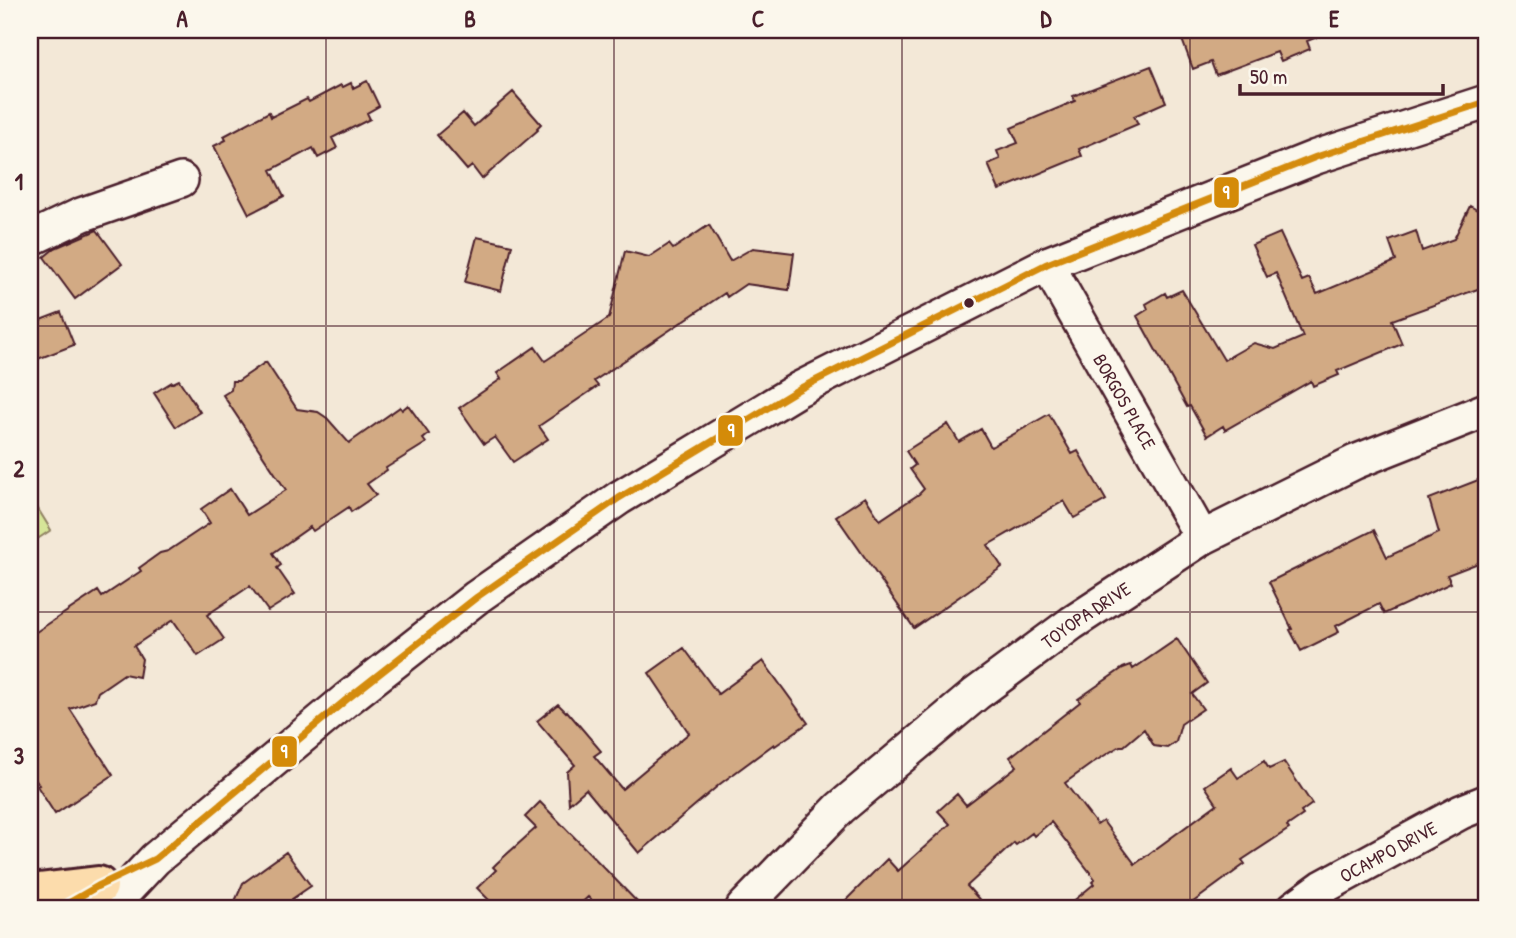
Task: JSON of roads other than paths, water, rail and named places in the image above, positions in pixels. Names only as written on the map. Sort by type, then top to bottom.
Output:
[{"type":"main road","points":[[30,894],[104,897]]},
{"type":"street","points":[[60,908],[104,897],[155,859],[346,700],[455,614],[619,498],[799,389],[1047,264],[1316,157],[1486,102]]},
{"type":"street","points":[[30,239],[81,215],[180,180]]},
{"type":"street","name":"BORGOS PLACE","points":[[1047,264],[1202,538]]},
{"type":"street","name":"TOYOPA DRIVE","points":[[743,908],[840,808],[976,694],[1072,623],[1202,538],[1355,462],[1486,410]]},
{"type":"street","name":"OCAMPO DRIVE","points":[[1294,908],[1323,887],[1461,812],[1486,802]]},
{"type":"street","points":[[135,908],[155,859]]}]
